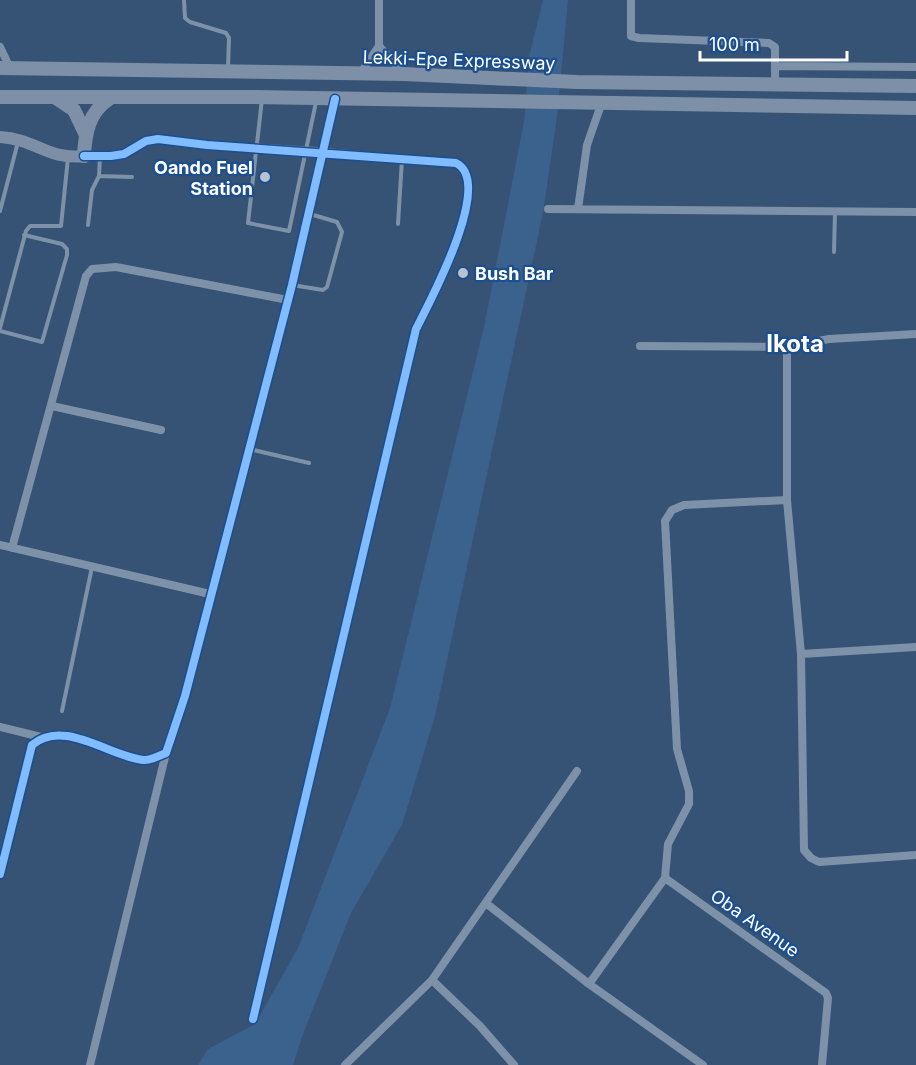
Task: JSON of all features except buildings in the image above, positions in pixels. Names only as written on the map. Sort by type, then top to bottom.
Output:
[{"type":"highway","name":"Lekki-Epe Expressway","points":[[5,68],[404,74],[515,81],[916,86]]},
{"type":"highway","points":[[0,97],[602,102],[916,108]]},
{"type":"highway","points":[[56,98],[74,110],[86,133]]},
{"type":"highway","points":[[84,156],[86,133],[99,105],[109,99]]},
{"type":"main road","points":[[0,137],[19,138],[58,156],[68,158],[84,156]]},
{"type":"street","points":[[360,74],[379,46],[379,0]]},
{"type":"street","points":[[631,0],[631,36],[769,43],[775,47],[775,84]]},
{"type":"street","points":[[379,46],[404,74]]},
{"type":"street","points":[[0,47],[5,68]]},
{"type":"street","points":[[775,66],[916,67]]},
{"type":"street","points":[[90,1065],[165,753],[185,696],[292,285],[325,152],[335,99]]},
{"type":"street","points":[[578,209],[587,145],[602,102]]},
{"type":"street","points":[[84,156],[124,154],[146,141],[158,139],[456,163],[462,166],[466,173],[468,199],[449,266],[416,329],[253,1019]]},
{"type":"street","points":[[548,209],[916,212]]},
{"type":"street","points":[[12,548],[86,276],[92,268],[116,267],[288,300]]},
{"type":"street","points":[[640,346],[787,347],[829,339],[916,334]]},
{"type":"street","points":[[787,347],[787,500],[801,654],[804,849],[811,858],[819,862],[916,855]]},
{"type":"street","points":[[52,406],[161,430]]},
{"type":"street","points":[[589,984],[665,878],[668,844],[689,804],[689,791],[677,750],[665,521],[672,510],[684,505],[787,500]]},
{"type":"street","points":[[0,545],[210,594]]},
{"type":"street","points":[[801,654],[916,647]]},
{"type":"street","points":[[0,727],[41,737],[54,735],[86,741],[145,760],[165,753]]},
{"type":"street","points":[[0,874],[32,745],[41,737]]},
{"type":"street","points":[[346,1065],[432,980],[487,904],[577,771]]},
{"type":"street","name":"Oba Avenue","points":[[665,878],[826,993],[828,998],[822,1065]]},
{"type":"street","points":[[487,904],[589,984],[703,1065]]},
{"type":"street","points":[[432,980],[480,1026],[514,1065]]},
{"type":"lane","points":[[184,0],[185,18],[190,22],[226,33],[229,38],[228,72]]},
{"type":"lane","points":[[262,98],[248,223],[289,231],[316,99]]},
{"type":"lane","points":[[0,212],[19,138]]},
{"type":"lane","points":[[88,225],[92,190],[99,176],[100,156]]},
{"type":"lane","points":[[24,235],[62,244],[67,249],[42,342],[0,329],[24,235],[30,226],[61,226],[68,158]]},
{"type":"lane","points":[[398,224],[402,158]]},
{"type":"lane","points":[[99,176],[132,177]]},
{"type":"lane","points":[[834,252],[835,211]]},
{"type":"lane","points":[[292,285],[322,290],[327,287],[342,232],[337,222],[309,214]]},
{"type":"lane","points":[[248,449],[309,463]]},
{"type":"lane","points":[[62,711],[93,566]]},
{"type":"water","points":[[543,0],[568,0],[557,117],[543,213],[435,716],[402,825],[351,913],[293,1065],[198,1065],[208,1049],[255,1024],[298,948],[390,708],[484,327],[524,122],[529,57]]},
{"type":"cycle path","points":[[0,874],[32,745],[44,738],[58,735],[86,741],[143,760],[166,753],[185,696],[292,285],[335,99]]},
{"type":"cycle path","points":[[84,156],[124,154],[146,141],[158,139],[207,145],[456,163],[466,175],[468,193],[456,243],[416,329],[253,1019]]},
{"type":"place","name":"Oando Fuel Station","points":[[265,177]]},
{"type":"place","name":"Bush Bar","points":[[463,273]]},
{"type":"district","name":"Ikota","points":[[795,343]]}]
